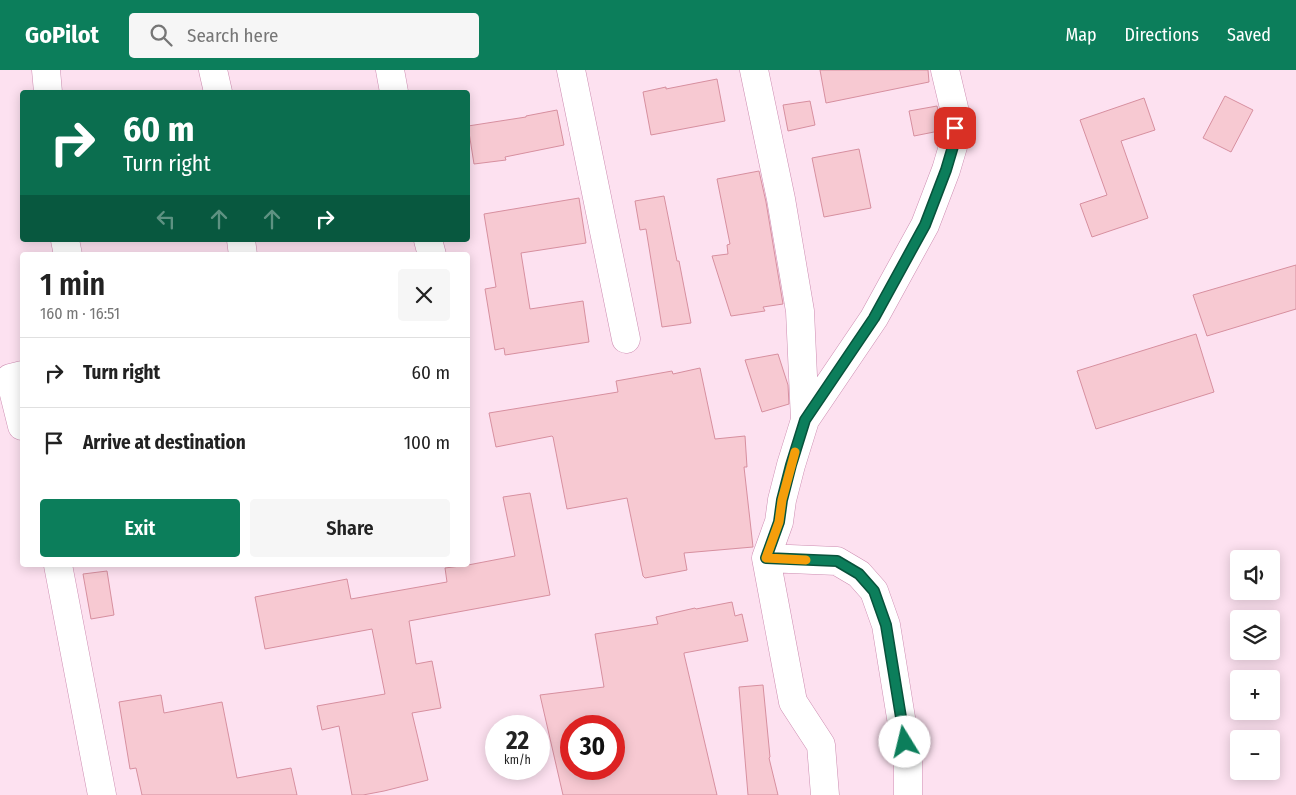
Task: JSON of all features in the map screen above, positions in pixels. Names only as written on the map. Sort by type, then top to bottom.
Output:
[{"type":"street","points":[[46,70],[48,90]]},
{"type":"street","points":[[214,70],[218,90]]},
{"type":"street","points":[[390,70],[394,90]]},
{"type":"street","points":[[571,70],[626,339]]},
{"type":"street","points":[[754,70],[781,199],[800,312],[805,420]]},
{"type":"street","points":[[825,795],[822,745],[793,702],[766,558],[779,522],[782,500],[805,420],[874,318],[925,225],[946,170],[954,143],[955,112],[945,70]]},
{"type":"street","points":[[11,378],[20,417]]},
{"type":"street","points":[[766,558],[837,561],[859,574],[874,591],[886,625],[908,761],[908,795]]},
{"type":"street","points":[[58,567],[102,795]]},
{"type":"building","points":[[820,70],[928,70],[929,82],[826,103]]},
{"type":"building","points":[[717,79],[725,121],[651,135],[643,92]]},
{"type":"building","points":[[1225,96],[1253,110],[1231,152],[1203,138]]},
{"type":"building","points":[[1144,98],[1155,130],[1121,141],[1148,218],[1092,237],[1080,204],[1107,195],[1080,120]]},
{"type":"building","points":[[810,101],[815,125],[788,131],[783,105]]},
{"type":"building","points":[[937,106],[939,131],[914,136],[909,111]]},
{"type":"building","points":[[557,110],[564,145],[505,157],[506,160],[474,164],[470,126]]},
{"type":"building","points":[[859,149],[871,208],[824,217],[812,158]]},
{"type":"building","points":[[759,171],[783,304],[763,307],[765,311],[731,316],[712,256],[728,254],[727,245],[730,244],[717,179]]},
{"type":"building","points":[[664,196],[691,323],[662,327],[646,229],[640,230],[635,201]]},
{"type":"building","points":[[579,198],[586,243],[521,253],[530,309],[583,301],[589,342],[505,355],[504,348],[495,350],[485,289],[496,287],[484,214]]},
{"type":"building","points":[[1296,265],[1296,309],[1207,336],[1193,295]]},
{"type":"building","points":[[1196,334],[1214,392],[1096,429],[1077,371]]},
{"type":"building","points":[[778,354],[788,385],[789,404],[762,412],[745,360]]},
{"type":"building","points":[[700,368],[715,439],[745,436],[747,467],[744,467],[753,547],[684,553],[687,570],[645,578],[643,576],[627,498],[567,509],[552,436],[496,447],[489,413],[618,392],[616,381],[672,371],[673,374]]},
{"type":"building","points":[[530,493],[550,595],[409,621],[416,664],[432,661],[441,708],[412,713],[428,780],[384,791],[352,795],[339,726],[322,730],[317,706],[385,694],[372,629],[265,649],[255,597],[347,579],[351,599],[447,582],[445,568],[470,567],[470,565],[515,556],[503,497]]},
{"type":"building","points":[[107,571],[114,615],[91,619],[83,574]]},
{"type":"building","points":[[732,602],[735,616],[742,614],[748,641],[684,653],[717,795],[563,795],[550,738],[550,715],[545,715],[540,695],[604,687],[595,634],[658,624],[656,617]]},
{"type":"building","points":[[763,685],[769,758],[778,795],[748,795],[739,687]]},
{"type":"building","points":[[161,695],[164,713],[222,702],[237,778],[291,768],[297,795],[142,795],[136,768],[130,769],[119,702]]},
{"type":"slow traffic","points":[[795,452],[782,500],[779,522],[766,558],[806,560]]},
{"type":"route","points":[[905,742],[886,625],[874,591],[859,574],[837,561],[766,558],[779,522],[782,500],[805,420],[874,318],[925,225],[946,170],[954,143],[955,128]]}]
